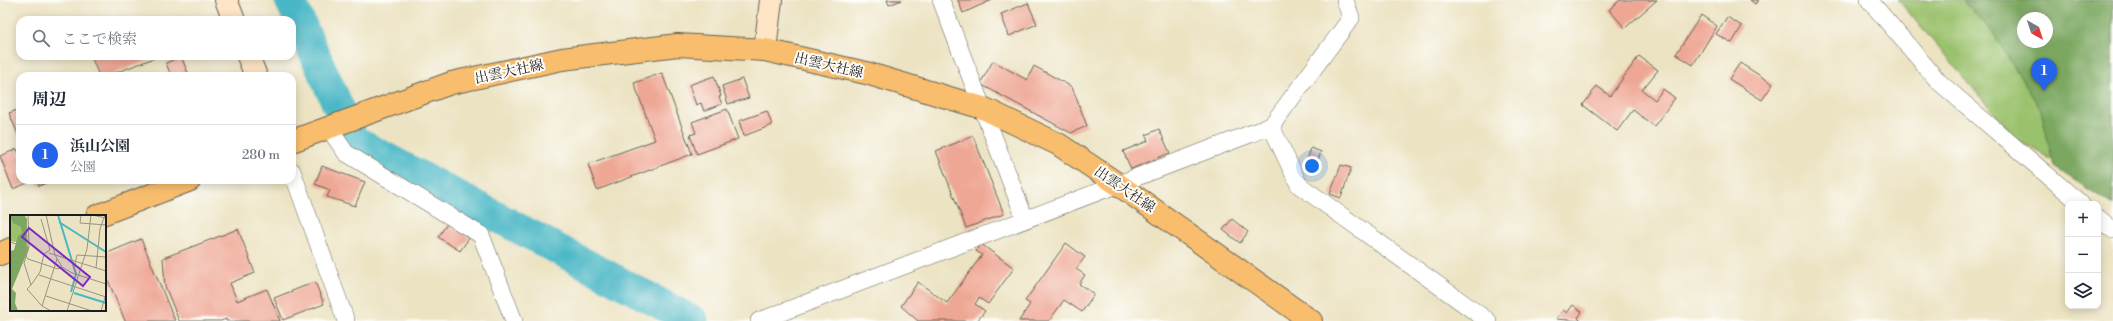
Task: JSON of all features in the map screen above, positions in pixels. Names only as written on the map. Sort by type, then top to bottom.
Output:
[{"type":"main road","name":"出雲大社線","points":[[296,139],[451,83],[562,59],[678,45],[765,50],[866,73],[983,108],[1058,144],[1119,185],[1311,321]]},
{"type":"main road","points":[[100,215],[180,184]]},
{"type":"main road","points":[[0,254],[10,249]]},
{"type":"street","points":[[226,0],[232,16]]},
{"type":"street","points":[[765,50],[771,0]]},
{"type":"street","points":[[941,0],[1025,219]]},
{"type":"street","points":[[759,321],[1271,126],[1351,18],[1345,0]]},
{"type":"street","points":[[1869,0],[1939,82],[2078,201]]},
{"type":"street","points":[[250,60],[254,72]]},
{"type":"street","points":[[330,126],[346,153],[481,235],[514,321]]},
{"type":"street","points":[[1271,126],[1299,186],[1488,321]]},
{"type":"street","points":[[296,182],[346,321]]},
{"type":"street","points":[[2101,220],[2113,230]]},
{"type":"green space","points":[[1898,0],[2113,0],[2113,194],[2017,140]]},
{"type":"green space","points":[[1963,0],[2113,0],[2113,205],[2054,167],[2041,110],[1993,33]]},
{"type":"building","points":[[887,0],[902,0],[889,5]]},
{"type":"building","points":[[958,0],[992,0],[963,13]]},
{"type":"building","points":[[1620,0],[1657,0],[1625,28],[1609,10]]},
{"type":"building","points":[[1750,0],[1759,0],[1755,4]]},
{"type":"building","points":[[1028,3],[1037,24],[1009,36],[1001,14]]},
{"type":"building","points":[[1701,15],[1717,26],[1693,65],[1676,54]]},
{"type":"building","points":[[1727,17],[1742,26],[1732,43],[1716,34]]},
{"type":"building","points":[[1639,56],[1658,70],[1642,90],[1655,100],[1663,89],[1675,98],[1654,126],[1633,110],[1617,131],[1583,105],[1597,86],[1610,96]]},
{"type":"building","points":[[93,60],[149,60],[118,72],[97,72]]},
{"type":"building","points":[[173,60],[183,60],[187,72],[169,72],[166,63]]},
{"type":"building","points":[[993,61],[1027,80],[1034,66],[1072,87],[1087,126],[1071,133],[980,84]]},
{"type":"building","points":[[1740,63],[1773,84],[1762,100],[1729,79]]},
{"type":"building","points":[[662,73],[692,154],[597,190],[588,164],[655,140],[634,83]]},
{"type":"building","points":[[714,76],[721,96],[719,97],[722,104],[704,111],[701,103],[696,105],[689,85]]},
{"type":"building","points":[[742,79],[749,98],[728,104],[722,86]]},
{"type":"building","points":[[727,109],[738,139],[697,154],[690,135],[696,133],[692,122]]},
{"type":"building","points":[[16,110],[16,130],[9,113]]},
{"type":"building","points":[[767,111],[772,125],[744,136],[739,121]]},
{"type":"building","points":[[1159,129],[1170,153],[1131,169],[1123,151],[1148,141],[1146,135]]},
{"type":"building","points":[[973,136],[1004,214],[966,228],[936,151]]},
{"type":"building","points":[[1311,148],[1321,152],[1314,172],[1304,169]]},
{"type":"building","points":[[16,149],[16,184],[25,184],[13,189],[0,156]]},
{"type":"building","points":[[1341,165],[1351,168],[1341,198],[1330,194]]},
{"type":"building","points":[[322,166],[365,182],[355,206],[327,197],[330,190],[315,184]]},
{"type":"building","points":[[1232,219],[1248,232],[1240,243],[1223,230]]},
{"type":"building","points":[[447,224],[469,238],[460,251],[438,237]]},
{"type":"building","points":[[238,229],[255,273],[230,283],[237,301],[267,289],[280,321],[226,321],[226,319],[221,321],[179,321],[165,286],[163,258]]},
{"type":"building","points":[[141,239],[175,321],[125,321],[106,275],[106,254]]},
{"type":"building","points":[[1066,243],[1085,257],[1076,269],[1085,275],[1079,284],[1094,294],[1082,312],[1064,300],[1049,321],[1019,321],[1030,304],[1025,301]]},
{"type":"building","points":[[981,244],[1014,268],[988,304],[979,298],[975,304],[985,311],[977,321],[918,321],[901,306],[918,282],[947,303],[982,255],[976,251]]},
{"type":"building","points":[[315,282],[324,304],[283,320],[274,298]]},
{"type":"building","points":[[1573,305],[1582,312],[1578,318],[1581,321],[1556,319],[1563,310],[1567,313]]},
{"type":"waterway","points":[[290,0],[354,141],[693,321]]},
{"type":"place","name":"浜山公園","points":[[2044,91]]}]
